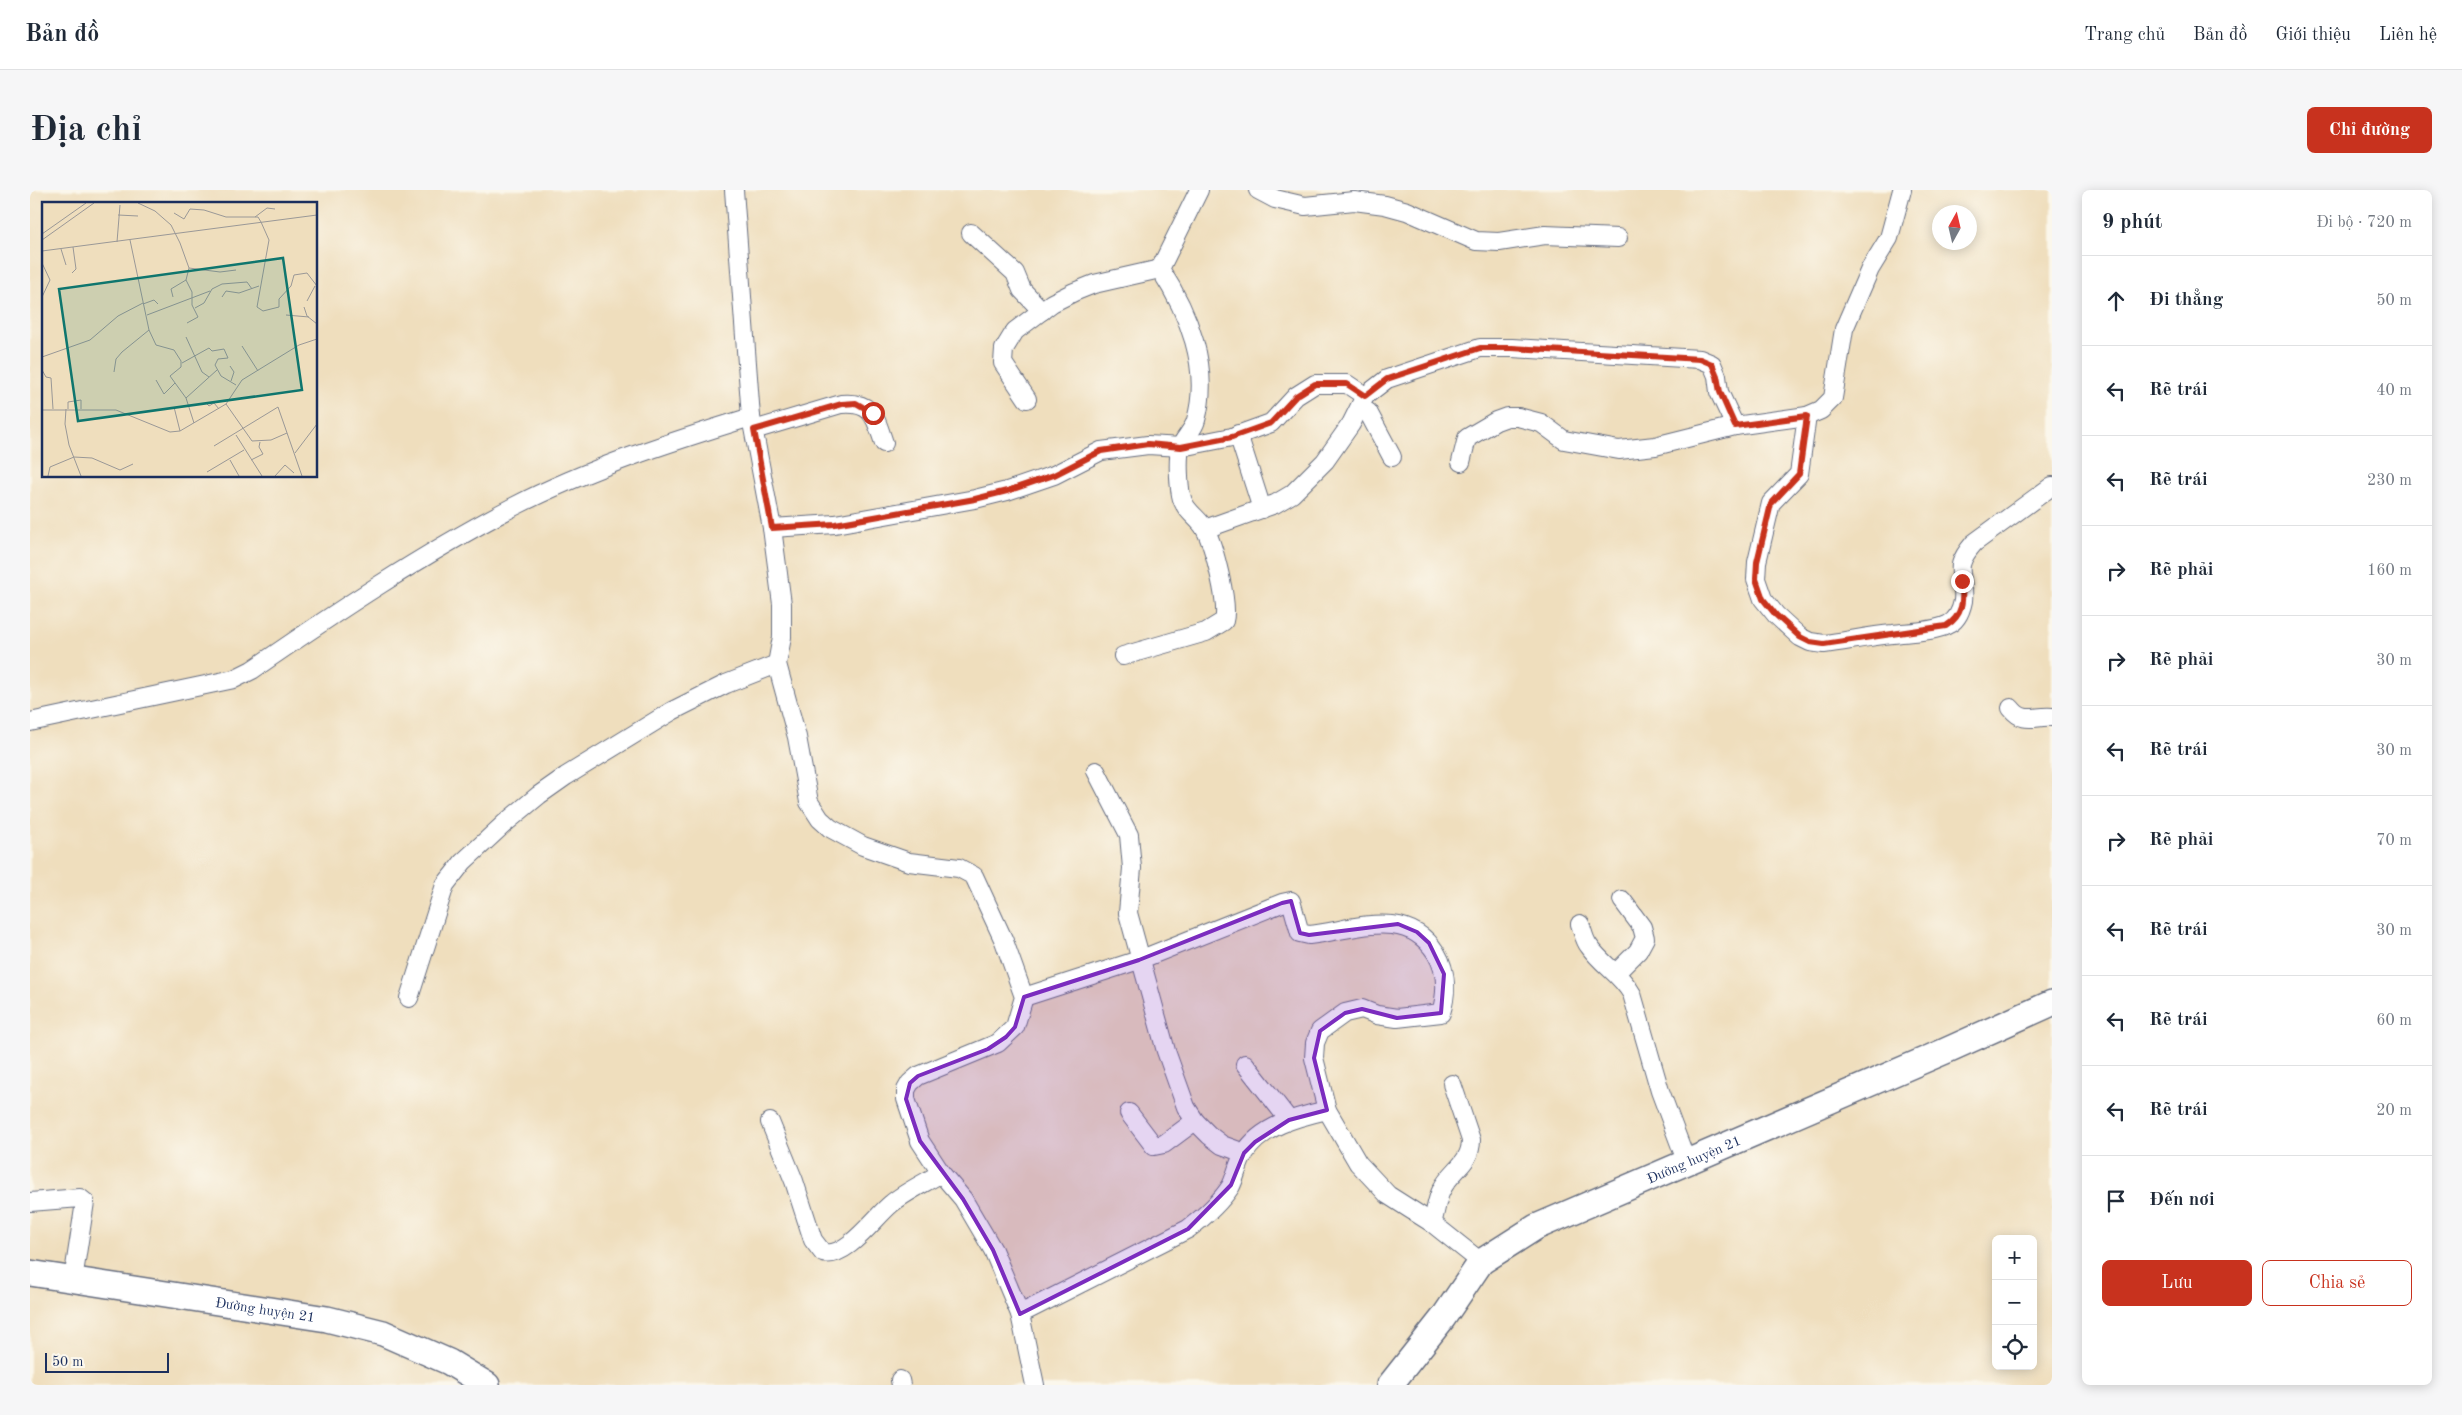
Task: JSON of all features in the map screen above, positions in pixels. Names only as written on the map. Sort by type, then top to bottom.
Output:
[{"type":"street","points":[[734,190],[753,424],[772,528],[783,622],[777,664],[797,737],[809,802],[814,812],[830,828],[877,852],[909,862],[969,871],[978,884],[1004,941],[1024,997],[1015,1027],[1006,1037],[988,1049],[918,1076],[910,1083],[906,1090],[909,1110],[920,1141],[941,1172],[963,1199],[994,1250],[1020,1314],[1035,1385]]},
{"type":"street","points":[[1160,269],[1199,190]]},
{"type":"street","points":[[1258,190],[1275,199],[1306,206],[1354,201],[1385,205],[1407,211],[1476,242],[1499,242],[1545,236],[1618,238]]},
{"type":"street","points":[[1461,462],[1467,438],[1484,426],[1507,417],[1518,417],[1540,423],[1564,440],[1619,450],[1655,446],[1735,426],[1807,416],[1821,410],[1833,398],[1837,385],[1844,329],[1870,268],[1889,238],[1902,190]]},
{"type":"street","points":[[971,233],[1014,273],[1022,290],[1042,311]]},
{"type":"street","points":[[1026,399],[1003,363],[1004,349],[1015,331],[1052,302],[1094,284],[1160,269]]},
{"type":"street","points":[[1123,656],[1206,632],[1224,621],[1227,612],[1226,601],[1205,529],[1181,497],[1181,447],[1196,422],[1202,383],[1196,345],[1182,310],[1160,269]]},
{"type":"street","points":[[1205,529],[1262,509],[1292,494],[1302,486],[1325,461],[1363,402],[1387,379],[1480,348],[1522,348],[1700,359],[1712,364],[1717,376],[1720,392],[1735,426]]},
{"type":"street","points":[[772,528],[835,524],[975,499],[1007,491],[1054,475],[1101,451],[1148,444],[1181,447],[1238,434],[1271,423],[1296,396],[1315,384],[1347,384],[1363,402],[1392,456]]},
{"type":"street","points":[[30,722],[234,679],[252,670],[394,578],[514,507],[628,456],[753,424],[842,404],[856,403],[873,413],[884,443]]},
{"type":"street","points":[[1807,416],[1799,474],[1771,504],[1757,562],[1756,579],[1763,599],[1776,615],[1810,642],[1831,643],[1946,626],[1960,614],[1963,600],[1960,566],[1964,554],[1974,543],[2052,486]]},
{"type":"street","points":[[1238,434],[1262,509]]},
{"type":"street","points":[[408,998],[445,885],[463,862],[504,824],[539,795],[566,776],[672,711],[726,684],[777,664]]},
{"type":"street","points":[[2010,708],[2016,714],[2029,718],[2052,717]]},
{"type":"street","points":[[1096,771],[1129,834],[1132,868],[1128,913],[1139,960],[1166,1051],[1186,1106],[1195,1121],[1222,1145],[1244,1154]]},
{"type":"street","points":[[1616,972],[1638,951],[1645,938],[1642,927],[1622,900]]},
{"type":"street","points":[[1024,997],[1139,960],[1291,901],[1300,932],[1309,935],[1378,924],[1398,924],[1417,932],[1429,943],[1444,974],[1445,1001],[1441,1013],[1397,1018],[1377,1015],[1362,1008],[1345,1013],[1320,1031],[1315,1043],[1314,1058],[1327,1110],[1358,1163],[1374,1182],[1409,1210],[1432,1223],[1481,1262]]},
{"type":"street","points":[[1580,924],[1587,944],[1601,961],[1616,972],[1626,983],[1632,994],[1655,1075],[1687,1163]]},
{"type":"street","name":"Đường huyện 21","points":[[1390,1385],[1442,1318],[1481,1262],[1536,1227],[2052,1003]]},
{"type":"street","points":[[1245,1064],[1289,1120]]},
{"type":"street","points":[[1432,1223],[1442,1188],[1465,1162],[1471,1148],[1471,1140],[1452,1084]]},
{"type":"street","points":[[1020,1314],[1188,1229],[1204,1216],[1231,1186],[1244,1154],[1268,1131],[1289,1120],[1327,1110]]},
{"type":"street","points":[[1129,1112],[1154,1146],[1164,1144],[1195,1121]]},
{"type":"street","points":[[770,1122],[794,1181],[813,1240],[823,1253],[836,1253],[871,1225],[891,1204],[941,1172]]},
{"type":"street","points":[[30,1202],[80,1198],[84,1202],[73,1280]]},
{"type":"street","name":"Đường huyện 21","points":[[30,1273],[327,1320],[383,1333],[449,1362],[487,1385]]},
{"type":"highlighted area","points":[[1291,901],[1300,933],[1309,935],[1398,924],[1417,932],[1429,943],[1444,974],[1441,1013],[1397,1018],[1362,1009],[1345,1013],[1320,1031],[1314,1058],[1327,1110],[1289,1120],[1255,1142],[1244,1153],[1231,1185],[1188,1229],[1020,1314],[993,1250],[963,1199],[920,1141],[906,1099],[910,1083],[918,1076],[988,1049],[1006,1037],[1015,1027],[1024,997],[1139,960],[1282,903]]},
{"type":"route","points":[[873,413],[856,403],[842,404],[754,430],[772,528],[835,524],[975,499],[1007,491],[1054,475],[1101,451],[1148,444],[1181,447],[1232,437],[1271,423],[1296,396],[1315,384],[1347,384],[1365,396],[1387,379],[1480,348],[1512,348],[1700,359],[1712,364],[1717,376],[1720,392],[1735,426],[1772,419],[1807,416],[1799,474],[1771,504],[1757,562],[1756,579],[1763,599],[1776,615],[1800,637],[1810,642],[1824,644],[1946,626],[1960,614],[1963,600],[1962,581]]}]
